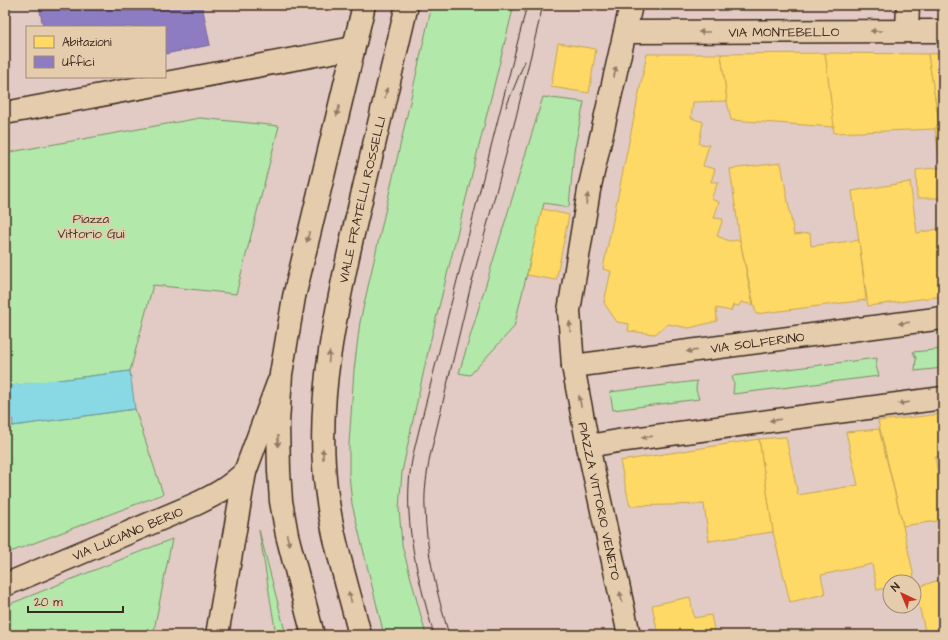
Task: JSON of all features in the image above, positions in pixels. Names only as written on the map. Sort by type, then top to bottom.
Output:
[{"type":"street","points":[[313,635],[287,535],[281,502],[278,423],[281,374],[294,297],[364,5]]},
{"type":"street","name":"VIALE FRATELLI ROSSELLI","points":[[360,635],[332,527],[328,505],[323,444],[326,395],[330,348],[341,292],[367,173],[407,5]]},
{"type":"street","points":[[573,366],[569,311],[588,190],[630,5]]},
{"type":"street","points":[[907,31],[908,5]]},
{"type":"street","name":"VIA MONTEBELLO","points":[[625,32],[943,31]]},
{"type":"street","points":[[5,113],[354,48]]},
{"type":"street","name":"VIA SOLFERINO","points":[[573,366],[943,318]]},
{"type":"street","name":"PIAZZA VITTORIO VENETO","points":[[573,366],[588,446],[629,635]]},
{"type":"street","points":[[217,635],[245,472],[281,374]]},
{"type":"street","points":[[588,446],[943,398]]},
{"type":"street","name":"VIA LUCIANO BERIO","points":[[5,585],[196,504],[231,485],[245,472]]},
{"type":"green space","points":[[432,5],[514,5],[429,347],[402,472],[399,508],[402,545],[426,635],[384,635],[352,504],[349,474],[349,445],[354,370],[360,322]]},
{"type":"green space","points":[[543,97],[584,102],[574,151],[569,207],[544,203],[514,327],[470,375],[459,373]]},
{"type":"green space","name":"Piazza Vittorio Gui","points":[[200,118],[279,126],[236,294],[153,285],[130,371],[5,387],[5,153]]},
{"type":"green space","points":[[943,349],[943,368],[915,371],[916,358],[913,352]]},
{"type":"green space","points":[[877,358],[876,366],[879,376],[733,394],[734,383],[732,376]]},
{"type":"green space","points":[[697,381],[696,390],[699,399],[613,410],[610,392]]},
{"type":"green space","points":[[135,409],[163,494],[5,554],[5,427]]},
{"type":"green space","points":[[259,530],[286,635],[276,635]]},
{"type":"green space","points":[[172,539],[153,635],[5,635],[5,606]]},
{"type":"water","points":[[130,371],[135,409],[13,426],[10,386]]},
{"type":"building: Abitazioni","points":[[677,5],[800,5],[799,10],[680,7]]},
{"type":"building: Abitazioni","points":[[558,43],[596,49],[589,93],[551,87]]},
{"type":"building: Abitazioni","points":[[825,53],[928,54],[939,123],[935,129],[834,133]]},
{"type":"building: Abitazioni","points":[[825,53],[834,127],[731,120],[721,54]]},
{"type":"building: Abitazioni","points":[[943,53],[943,167],[941,168],[935,129],[939,123],[928,54]]},
{"type":"building: Abitazioni","points":[[647,54],[721,54],[727,101],[693,102],[691,118],[703,122],[699,144],[709,145],[703,166],[715,169],[711,182],[718,182],[711,199],[719,202],[714,218],[723,219],[717,236],[729,241],[740,240],[753,305],[741,302],[739,306],[733,305],[731,311],[716,308],[717,321],[689,328],[668,324],[655,334],[628,331],[629,324],[617,322],[604,303],[611,271],[603,269]]},
{"type":"building: Abitazioni","points":[[781,163],[794,235],[810,233],[811,246],[859,240],[866,300],[756,314],[740,240],[730,169]]},
{"type":"building: Abitazioni","points":[[943,167],[943,204],[942,198],[917,198],[916,170]]},
{"type":"building: Abitazioni","points":[[910,182],[917,233],[943,228],[943,296],[868,306],[852,191]]},
{"type":"building: Abitazioni","points":[[542,209],[569,215],[556,280],[527,275]]},
{"type":"building: Abitazioni","points":[[943,414],[943,455],[935,457],[938,474],[943,473],[943,520],[903,526],[878,421]]},
{"type":"building: Abitazioni","points":[[879,429],[913,574],[882,574],[882,589],[877,590],[872,564],[821,575],[825,594],[790,602],[773,532],[759,439],[786,437],[798,495],[858,485],[846,432]]},
{"type":"building: Abitazioni","points":[[759,439],[773,532],[709,541],[704,504],[630,506],[620,461]]},
{"type":"building: Abitazioni","points":[[939,580],[943,599],[943,635],[926,635],[921,614],[922,586]]},
{"type":"building: Abitazioni","points":[[690,597],[694,618],[711,615],[715,635],[658,635],[652,605]]},
{"type":"building: Uffici","points":[[39,5],[202,5],[210,45],[166,54],[166,26],[43,26]]},
{"type":"waterway","points":[[5,403],[55,396]]},
{"type":"tram line","points":[[434,635],[419,579],[412,541],[409,503],[411,467],[422,418],[527,5]]},
{"type":"tram line","points":[[449,635],[436,588],[427,540],[425,502],[427,475],[430,456],[470,289],[516,117],[543,5]]},
{"type":"tram line","points":[[506,107],[525,61]]}]
